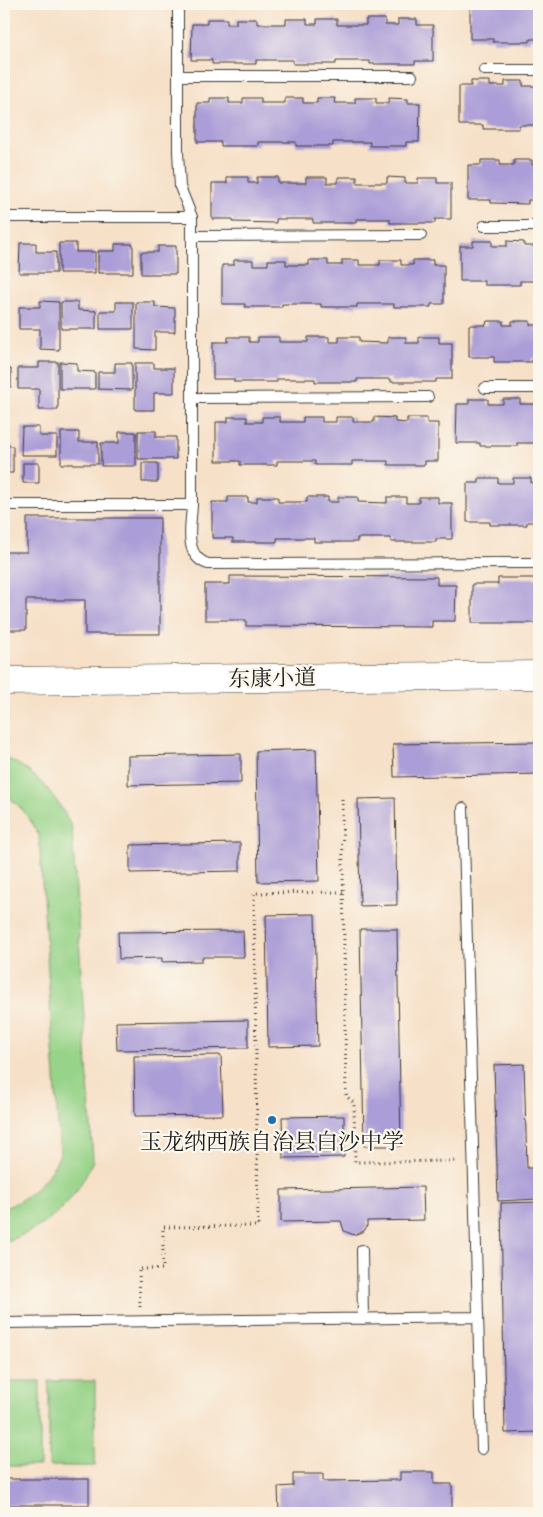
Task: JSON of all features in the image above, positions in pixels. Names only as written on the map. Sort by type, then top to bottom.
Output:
[{"type":"street","name":"东康小道","points":[[4,681],[539,675]]},
{"type":"lane","points":[[178,4],[178,152],[180,187],[192,217],[191,547],[196,557],[201,562],[208,564],[539,563]]},
{"type":"lane","points":[[484,70],[539,70]]},
{"type":"lane","points":[[178,76],[412,76]]},
{"type":"lane","points":[[4,217],[192,217]]},
{"type":"lane","points":[[484,226],[539,226]]},
{"type":"lane","points":[[192,236],[422,235]]},
{"type":"lane","points":[[485,388],[539,388]]},
{"type":"lane","points":[[192,398],[428,398]]},
{"type":"lane","points":[[4,505],[192,505]]},
{"type":"lane","points":[[463,808],[482,1449]]},
{"type":"lane","points":[[362,1250],[363,1318]]},
{"type":"lane","points":[[4,1323],[478,1317]]},
{"type":"path","points":[[342,799],[346,1096],[354,1103],[354,1162],[474,1161]]},
{"type":"path","points":[[140,1321],[139,1269],[164,1269],[163,1227],[258,1226],[254,893],[344,892]]},
{"type":"green space","points":[[4,757],[36,777],[60,805],[72,828],[93,1160],[77,1189],[58,1212],[34,1229],[4,1242],[4,1208],[22,1199],[38,1187],[56,1163],[60,1154],[39,836],[24,812],[4,794]]},
{"type":"green space","points":[[4,1381],[40,1381],[40,1466],[4,1466]]},
{"type":"green space","points":[[49,1381],[95,1381],[95,1466],[49,1466]]},
{"type":"building","points":[[470,4],[539,4],[539,39],[530,39],[530,42],[493,42],[493,39],[470,39]]},
{"type":"building","points":[[207,19],[227,19],[227,24],[236,24],[236,19],[257,19],[257,24],[286,24],[286,19],[307,19],[307,24],[317,24],[317,19],[337,19],[337,25],[366,25],[366,19],[385,19],[385,25],[398,25],[398,19],[417,19],[417,25],[433,25],[433,61],[415,61],[415,64],[370,64],[370,61],[336,61],[336,64],[293,64],[293,60],[256,60],[256,64],[212,64],[212,60],[191,60],[192,24],[207,24]]},
{"type":"building","points":[[471,81],[490,81],[490,86],[505,86],[505,81],[523,81],[523,86],[539,86],[539,125],[519,125],[519,129],[483,129],[483,125],[459,125],[459,86],[471,86]]},
{"type":"building","points":[[210,98],[229,98],[229,103],[243,103],[243,98],[261,98],[261,103],[285,103],[285,98],[303,98],[303,103],[317,103],[317,98],[335,98],[334,103],[355,103],[355,98],[376,98],[376,103],[389,103],[389,98],[408,99],[408,103],[420,103],[419,142],[406,142],[406,146],[370,146],[370,142],[333,142],[333,146],[296,146],[296,142],[258,142],[258,146],[221,146],[221,142],[197,142],[197,103],[210,103]]},
{"type":"building","points":[[481,160],[500,160],[500,165],[514,165],[514,160],[532,160],[532,165],[539,165],[539,200],[528,200],[528,204],[491,203],[491,200],[468,200],[468,165],[481,165]]},
{"type":"building","points":[[227,177],[248,177],[248,183],[257,183],[257,177],[278,177],[278,183],[306,183],[306,177],[327,177],[327,183],[338,183],[338,177],[357,177],[357,183],[387,183],[387,177],[405,178],[405,183],[418,183],[418,178],[437,178],[437,183],[451,183],[451,219],[435,219],[435,223],[390,223],[390,219],[356,219],[356,223],[313,223],[313,219],[276,219],[276,223],[233,222],[233,219],[212,219],[212,183],[227,183]]},
{"type":"building","points":[[473,241],[492,241],[492,246],[507,246],[507,241],[524,242],[524,246],[539,246],[539,281],[520,281],[520,285],[484,285],[484,281],[460,281],[460,246],[473,246]]},
{"type":"building","points":[[20,243],[36,243],[36,252],[56,252],[56,273],[19,273]]},
{"type":"building","points":[[59,243],[76,243],[76,252],[95,252],[95,273],[59,273]]},
{"type":"building","points":[[115,244],[133,244],[133,273],[98,273],[98,251],[115,251]]},
{"type":"building","points":[[158,246],[176,246],[176,274],[141,274],[141,252],[158,252]]},
{"type":"building","points":[[234,260],[253,260],[253,265],[268,265],[268,260],[286,260],[286,265],[309,265],[309,260],[328,260],[328,265],[342,265],[342,260],[359,260],[359,265],[380,265],[380,260],[401,260],[401,265],[413,265],[413,260],[433,260],[433,265],[444,265],[444,304],[431,304],[431,307],[394,307],[394,304],[357,304],[357,307],[321,307],[321,304],[282,304],[282,307],[245,307],[245,304],[222,304],[222,265],[234,265]]},
{"type":"building","points":[[40,301],[59,302],[59,350],[40,349],[40,329],[19,329],[19,307],[40,307]]},
{"type":"building","points":[[61,302],[78,302],[78,310],[96,311],[96,329],[61,329]]},
{"type":"building","points":[[116,302],[133,302],[133,329],[100,329],[100,311],[116,311]]},
{"type":"building","points":[[136,302],[155,302],[155,307],[175,308],[175,332],[155,332],[155,350],[136,349]]},
{"type":"building","points":[[4,307],[6,307],[6,332],[4,332]]},
{"type":"building","points":[[487,321],[503,321],[503,325],[512,325],[512,321],[530,321],[530,325],[539,325],[539,358],[532,358],[532,362],[494,362],[494,357],[469,357],[469,325],[486,325]]},
{"type":"building","points":[[228,337],[249,337],[249,342],[258,342],[258,337],[279,337],[279,342],[308,342],[308,337],[329,337],[329,342],[339,342],[339,337],[359,337],[359,342],[388,343],[388,337],[406,337],[406,343],[419,343],[419,337],[439,337],[439,343],[452,343],[452,379],[436,379],[436,382],[391,382],[391,379],[357,379],[357,382],[315,382],[315,379],[277,379],[277,382],[234,382],[234,379],[213,379],[213,342],[228,342]]},
{"type":"building","points":[[39,362],[58,362],[58,410],[39,410],[39,389],[18,389],[18,368],[39,368]]},
{"type":"building","points":[[60,362],[77,363],[77,371],[95,372],[95,389],[60,389]]},
{"type":"building","points":[[115,363],[132,363],[132,390],[98,389],[98,372],[115,372]]},
{"type":"building","points":[[135,363],[154,363],[154,368],[174,368],[174,393],[154,393],[154,410],[135,410]]},
{"type":"building","points":[[4,369],[11,369],[11,387],[4,387]]},
{"type":"building","points":[[469,399],[488,399],[488,404],[503,404],[503,399],[520,399],[520,404],[539,404],[539,443],[517,443],[517,446],[480,446],[480,443],[456,443],[457,404],[469,404]]},
{"type":"building","points":[[228,417],[247,417],[247,422],[262,422],[262,417],[280,417],[280,422],[303,422],[303,417],[322,417],[322,422],[336,422],[336,417],[353,417],[353,422],[374,422],[374,417],[395,418],[395,422],[407,423],[407,418],[427,418],[427,423],[438,423],[438,461],[425,461],[425,465],[388,465],[388,461],[352,461],[352,465],[315,465],[315,461],[277,461],[277,465],[240,465],[240,461],[216,461],[216,422],[228,422]]},
{"type":"building","points":[[22,427],[39,427],[39,436],[57,436],[57,455],[21,455]]},
{"type":"building","points":[[138,431],[156,431],[156,437],[176,437],[176,459],[138,459]]},
{"type":"building","points":[[61,432],[79,432],[79,442],[98,442],[98,464],[61,464]]},
{"type":"building","points":[[119,432],[136,432],[136,466],[101,466],[101,443],[119,443]]},
{"type":"building","points":[[4,445],[13,446],[13,473],[4,473]]},
{"type":"building","points":[[23,463],[39,463],[39,483],[23,483]]},
{"type":"building","points":[[142,463],[158,463],[158,482],[142,482]]},
{"type":"building","points":[[479,478],[498,478],[498,483],[513,483],[513,478],[531,478],[531,483],[539,483],[539,522],[527,522],[527,525],[490,525],[490,522],[467,522],[467,483],[479,483]]},
{"type":"building","points":[[228,497],[248,497],[248,502],[257,502],[257,497],[278,497],[278,502],[307,502],[307,497],[328,497],[328,502],[338,502],[338,497],[358,497],[358,502],[387,503],[387,497],[406,497],[406,503],[419,503],[419,497],[438,497],[438,503],[452,503],[452,539],[436,539],[436,542],[391,542],[391,538],[357,538],[357,542],[314,542],[314,538],[277,538],[277,542],[233,542],[233,538],[212,538],[212,502],[228,502]]},
{"type":"building","points":[[27,518],[160,518],[160,634],[85,634],[85,600],[26,600],[26,630],[4,630],[4,552],[27,552]]},
{"type":"building","points":[[230,576],[437,577],[437,585],[456,585],[455,621],[432,621],[432,627],[246,626],[246,620],[205,620],[205,584],[230,584]]},
{"type":"building","points":[[498,578],[539,578],[539,623],[472,623],[472,584],[498,584]]},
{"type":"building","points":[[539,742],[539,774],[394,777],[393,744]]},
{"type":"building","points":[[316,749],[319,881],[258,882],[256,751]]},
{"type":"building","points":[[241,754],[241,783],[128,785],[128,756]]},
{"type":"building","points":[[395,798],[397,905],[360,906],[358,799]]},
{"type":"building","points":[[240,843],[240,871],[130,873],[130,845]]},
{"type":"building","points":[[315,914],[318,1046],[268,1047],[266,915]]},
{"type":"building","points":[[360,929],[397,929],[401,1146],[364,1146]]},
{"type":"building","points":[[243,931],[244,957],[202,957],[202,961],[162,962],[162,958],[119,959],[118,932]]},
{"type":"building","points":[[248,1020],[248,1048],[117,1050],[116,1022]]},
{"type":"building","points":[[221,1055],[223,1115],[135,1116],[134,1056]]},
{"type":"building","points":[[524,1064],[527,1168],[539,1168],[539,1199],[498,1201],[494,1065]]},
{"type":"building","points":[[344,1116],[344,1157],[283,1158],[282,1117]]},
{"type":"building","points":[[423,1187],[424,1220],[367,1221],[364,1231],[354,1235],[344,1231],[341,1221],[281,1222],[281,1190]]},
{"type":"building","points":[[539,1202],[539,1432],[505,1433],[501,1203]]},
{"type":"building","points":[[400,1472],[434,1472],[434,1484],[452,1484],[452,1513],[279,1513],[278,1487],[293,1486],[293,1474],[323,1474],[323,1481],[400,1480]]},
{"type":"building","points":[[4,1479],[89,1479],[89,1505],[4,1505]]},
{"type":"place","name":"玉龙纳西族自治县白沙中学","points":[[272,1120]]}]
